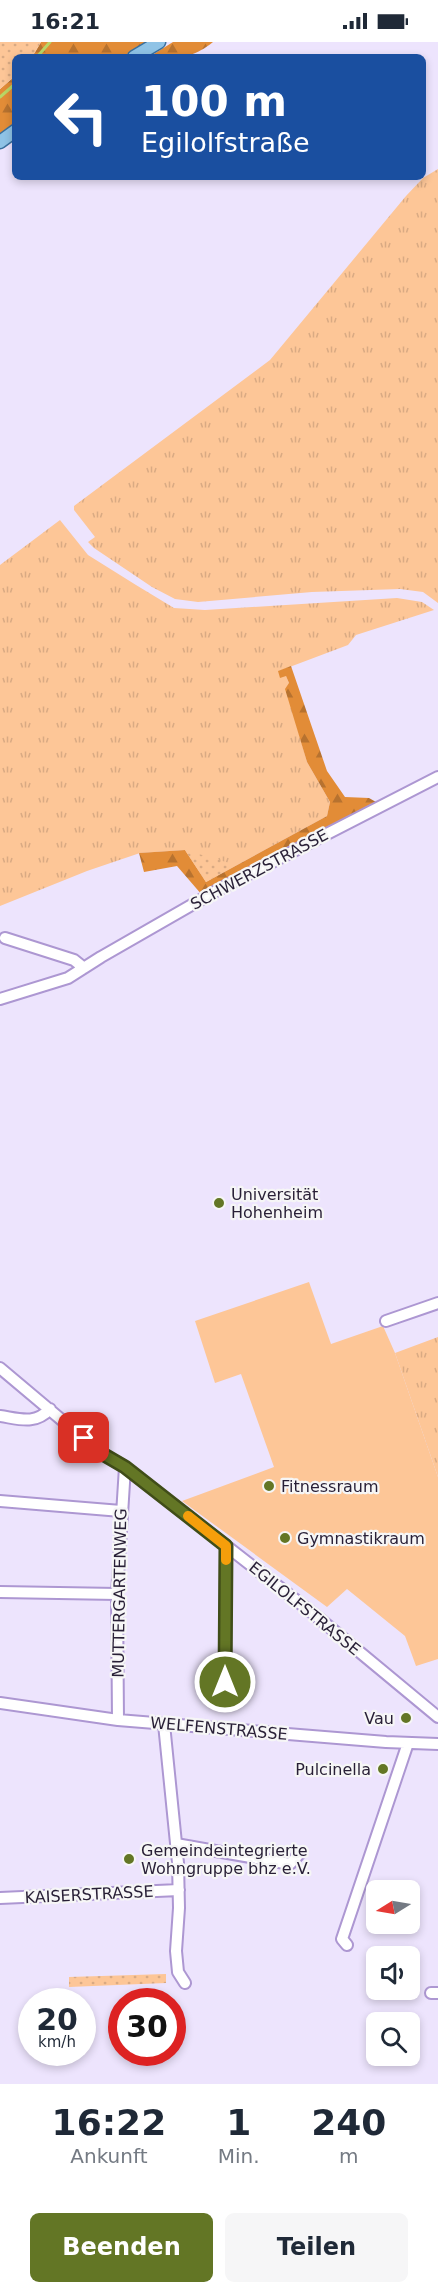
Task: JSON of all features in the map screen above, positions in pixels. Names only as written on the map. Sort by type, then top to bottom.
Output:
[{"type":"main road","points":[[139,54],[159,42]]},
{"type":"street","name":"SCHWERZSTRASSE","points":[[0,999],[68,978],[216,891],[438,777]]},
{"type":"street","points":[[5,938],[74,960],[84,968]]},
{"type":"street","points":[[386,1321],[438,1303]]},
{"type":"street","name":"EGILOLFSTRASSE","points":[[0,1368],[101,1453],[125,1467],[315,1615],[438,1718]]},
{"type":"street","points":[[0,1416],[32,1420],[41,1418],[50,1409]]},
{"type":"street","name":"MUTTERGARTENWEG","points":[[118,1720],[117,1594],[125,1467]]},
{"type":"street","points":[[0,1501],[121,1511]]},
{"type":"street","points":[[225,1682],[226,1546]]},
{"type":"street","points":[[0,1592],[117,1594]]},
{"type":"street","name":"WELFENSTRASSE","points":[[0,1703],[118,1720],[438,1744]]},
{"type":"street","points":[[164,1724],[179,1890],[176,1951],[178,1972],[185,1983]]},
{"type":"street","points":[[347,1945],[342,1939],[408,1743]]},
{"type":"street","points":[[176,1844],[290,1864],[300,1853]]},
{"type":"street","name":"KAISERSTRASSE","points":[[0,1898],[179,1890]]},
{"type":"green space","points":[[0,42],[41,42],[34,54],[12,54],[12,79],[0,89]]},
{"type":"green space","points":[[41,42],[148,42],[127,54],[34,54]]},
{"type":"green space","points":[[173,42],[213,42],[192,54],[154,54]]},
{"type":"green space","points":[[12,79],[12,126],[0,136],[0,89]]},
{"type":"green space","points":[[438,169],[438,603],[423,592],[400,589],[312,592],[198,602],[175,599],[152,587],[94,548],[88,542],[95,537],[74,510],[74,506],[270,360],[406,196],[421,180],[426,180],[426,176]]},
{"type":"green space","points":[[60,520],[88,555],[174,608],[205,610],[397,598],[422,602],[434,610],[356,635],[348,645],[279,671],[286,676],[289,683],[297,727],[307,762],[330,802],[327,816],[206,882],[185,850],[140,853],[87,871],[0,906],[0,565]]},
{"type":"green space","points":[[291,666],[327,771],[345,797],[369,798],[376,802],[202,895],[177,866],[144,872],[139,853],[185,850],[206,882],[327,816],[330,802],[307,762],[285,689],[289,683],[286,676],[280,678],[278,671]]},
{"type":"green space","points":[[185,850],[236,865],[206,882]]},
{"type":"green space","points":[[309,1282],[331,1344],[383,1326],[395,1353],[438,1477],[438,1659],[416,1666],[405,1636],[347,1589],[327,1607],[182,1501],[274,1467],[241,1374],[215,1383],[195,1321]]},
{"type":"green space","points":[[438,1337],[438,1477],[395,1353]]},
{"type":"green space","points":[[166,1974],[166,1983],[69,1987],[69,1977]]},
{"type":"waterway","points":[[40,54],[50,42]]},
{"type":"waterway","points":[[0,97],[12,87]]},
{"type":"slow traffic","points":[[188,1516],[226,1546],[226,1560]]},
{"type":"place","name":"Universität Hohenheim","points":[[219,1203]]},
{"type":"place","name":"Fitnessraum","points":[[269,1486]]},
{"type":"place","name":"Gymnastikraum","points":[[285,1538]]},
{"type":"place","name":"Vau","points":[[406,1718]]},
{"type":"place","name":"Pulcinella","points":[[383,1769]]},
{"type":"place","name":"Gemeindeintegrierte Wohngruppe bhz e.V.","points":[[129,1859]]},
{"type":"route","points":[[84,1438],[226,1546],[225,1682]]}]
